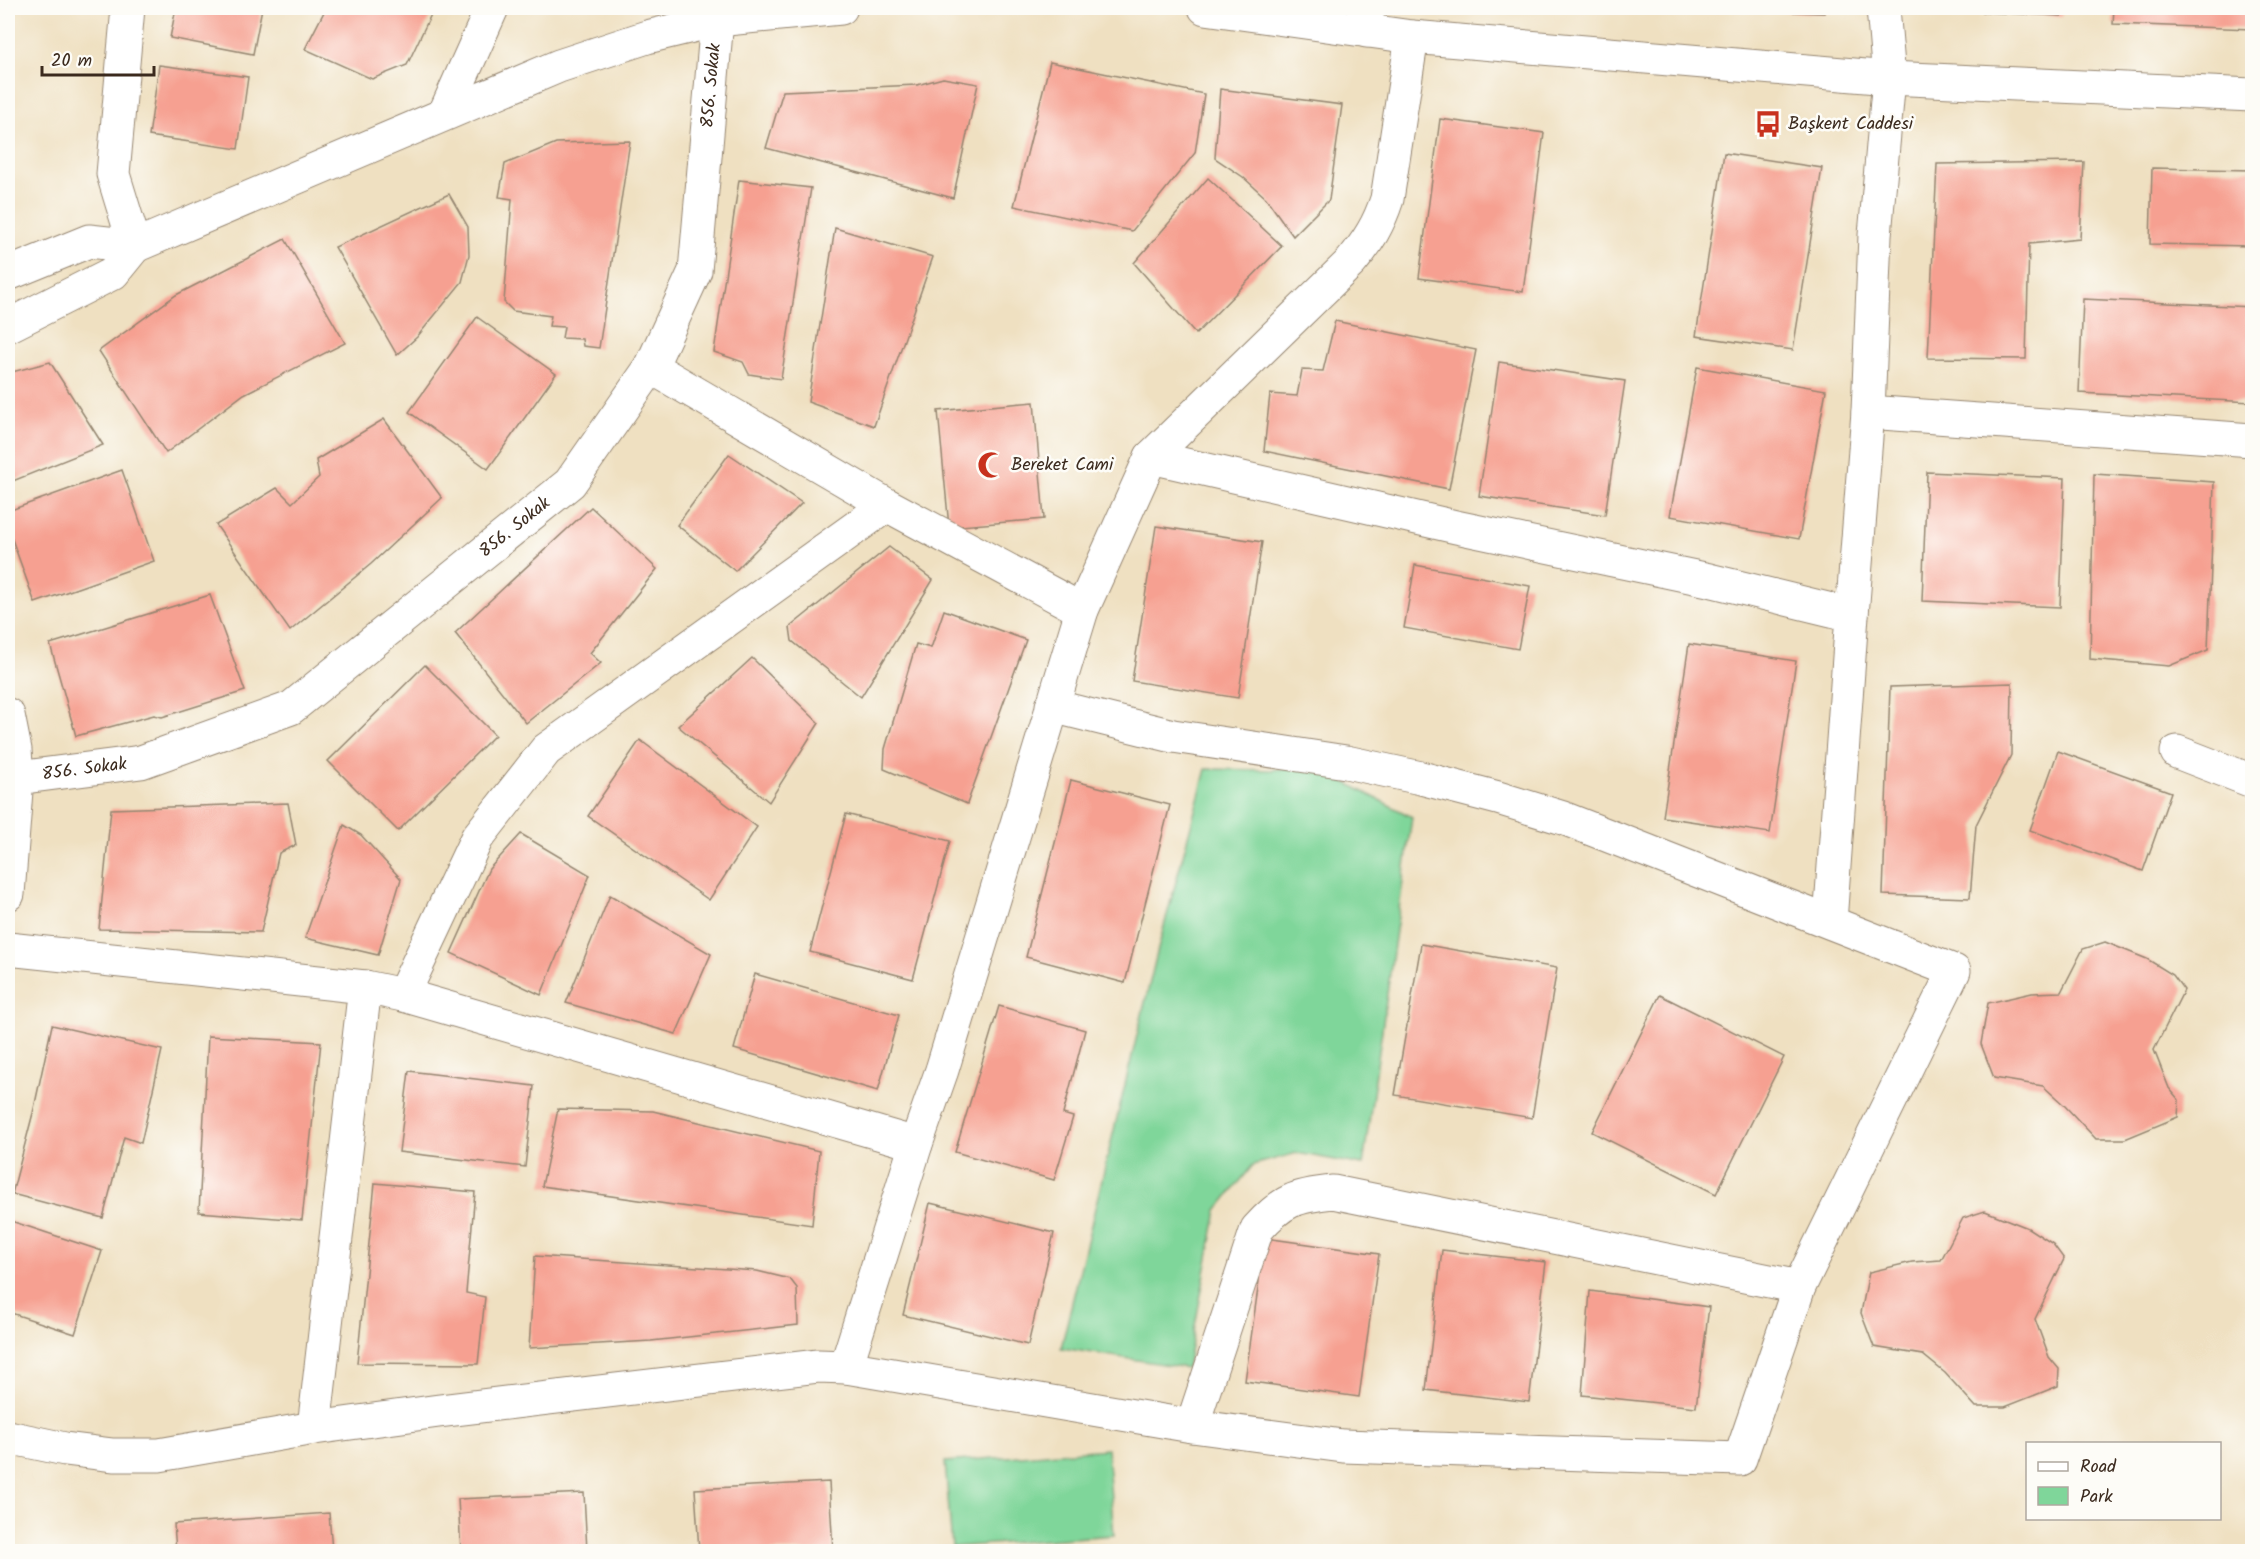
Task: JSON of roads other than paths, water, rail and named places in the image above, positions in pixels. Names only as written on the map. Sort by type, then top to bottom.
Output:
[{"type":"street","points":[[124,8],[113,174],[135,246]]},
{"type":"street","points":[[445,113],[492,8]]},
{"type":"street","points":[[8,326],[113,273],[135,246],[559,66],[648,37],[717,20],[841,8]]},
{"type":"street","points":[[1205,8],[1367,19],[1412,37],[1889,78],[2253,95]]},
{"type":"street","points":[[1830,922],[1851,615],[1868,412],[1875,235],[1889,78],[1883,8]]},
{"type":"street","name":"856. Sokak","points":[[17,778],[141,762],[291,708],[570,483],[651,366],[694,271],[717,20]]},
{"type":"street","points":[[846,1367],[916,1144],[942,1070],[1082,610],[1151,457],[1368,243],[1380,221],[1387,199],[1412,37]]},
{"type":"street","points":[[8,274],[89,241],[135,246]]},
{"type":"street","points":[[651,366],[887,505],[1082,610]]},
{"type":"street","points":[[1868,412],[2253,440]]},
{"type":"street","points":[[1151,457],[1456,527],[1709,579],[1851,615]]},
{"type":"street","points":[[403,995],[477,838],[546,750],[887,505]]},
{"type":"street","points":[[8,1437],[65,1449],[113,1455],[159,1455],[314,1428],[818,1366],[846,1367],[1192,1426],[1343,1446],[1740,1459],[1799,1287],[1954,971],[1563,818],[1498,798],[1346,762],[1173,736],[1052,706]]},
{"type":"street","points":[[8,716],[15,750],[17,778],[8,894]]},
{"type":"street","points":[[2177,752],[2253,781]]},
{"type":"street","points":[[8,949],[365,987],[403,995],[916,1144]]},
{"type":"street","points":[[314,1428],[365,987]]},
{"type":"street","points":[[1192,1426],[1257,1229],[1275,1209],[1301,1196],[1334,1192],[1799,1287]]},
{"type":"place","name":"Başkent Caddesi","points":[[1768,124]]},
{"type":"place","name":"Bereket Cami","points":[[991,465]]}]
